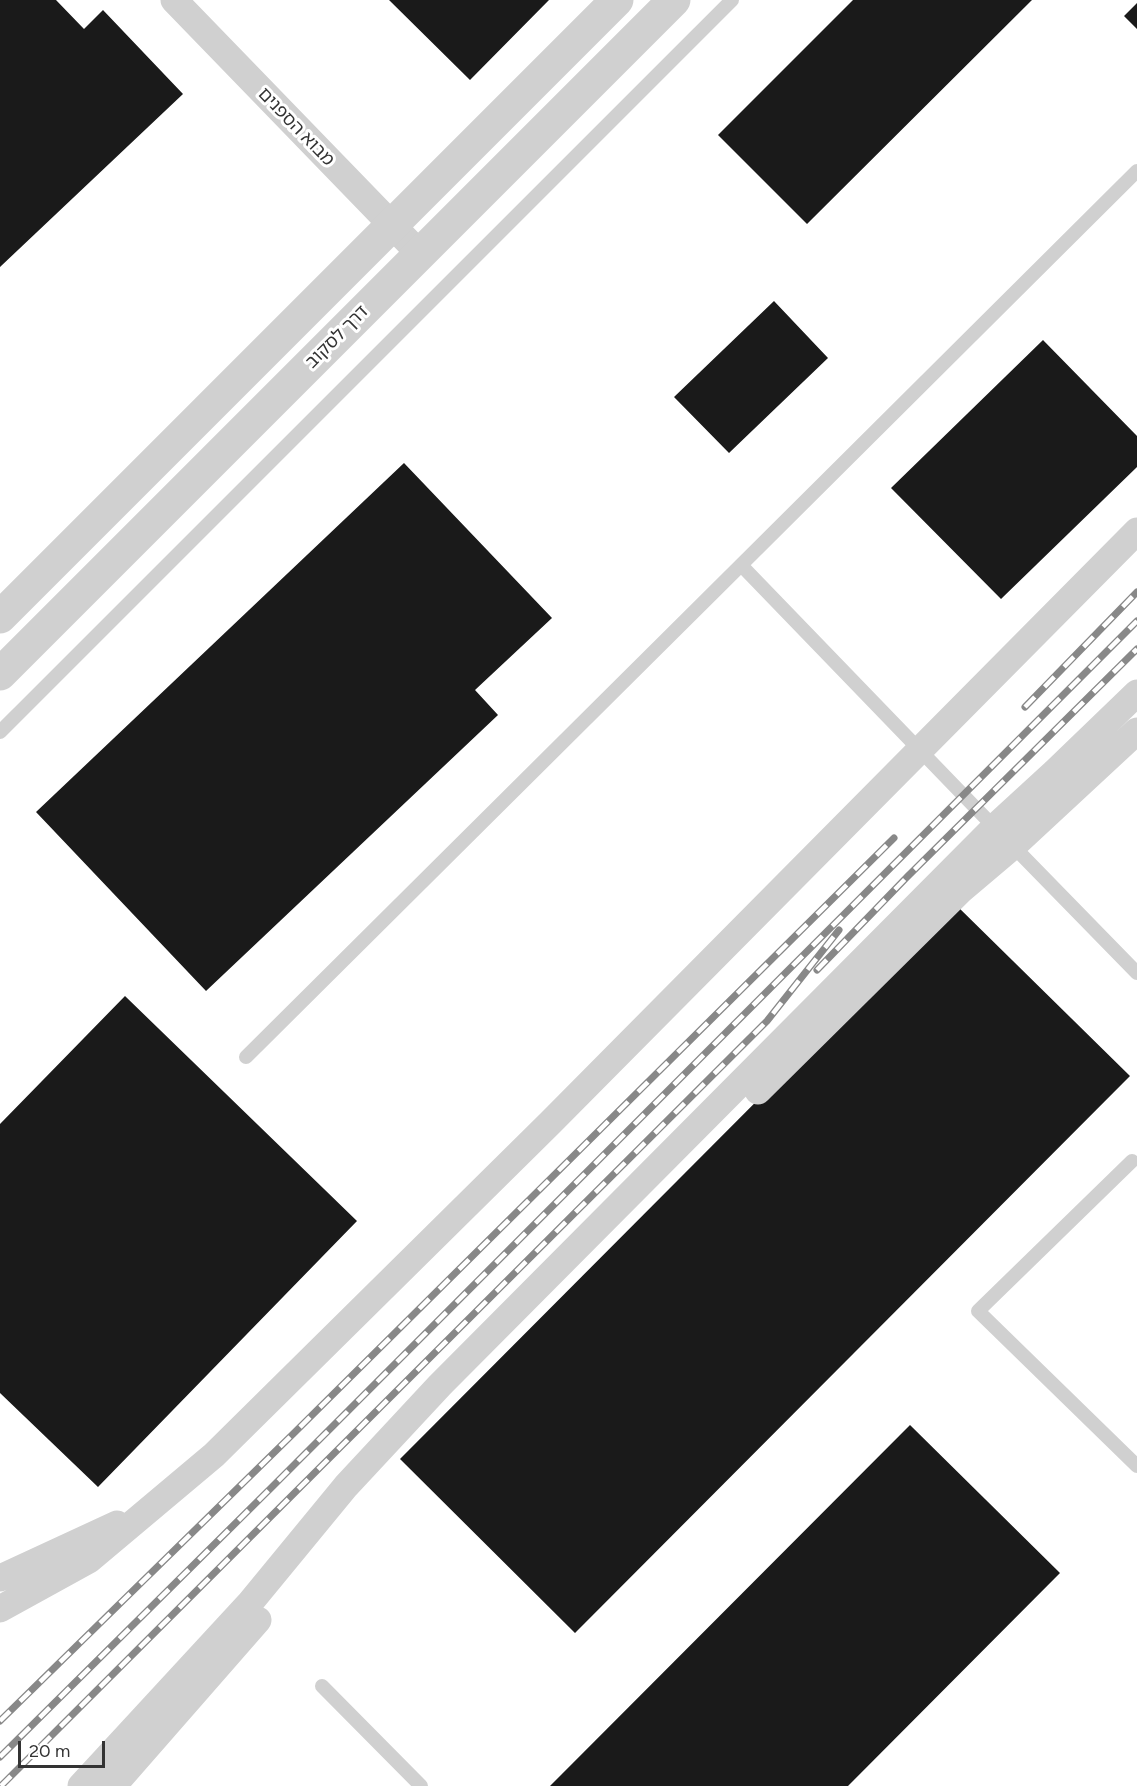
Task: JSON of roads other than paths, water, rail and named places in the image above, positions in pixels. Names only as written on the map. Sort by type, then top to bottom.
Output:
[{"type":"street","name":"מבוא הספנים","points":[[174,0],[420,254]]},
{"type":"street","points":[[0,617],[617,0]]},
{"type":"street","name":"דרך לסקוב","points":[[0,674],[674,0]]},
{"type":"street","points":[[0,1609],[88,1560],[213,1455],[410,1262],[1137,531]]},
{"type":"street","points":[[113,1786],[258,1620],[419,1428],[961,890],[1056,772],[1137,693]]},
{"type":"street","points":[[81,1786],[249,1604],[346,1486],[440,1385],[1004,837],[1137,732]]},
{"type":"street","points":[[0,1578],[151,1508]]},
{"type":"lane","points":[[0,732],[732,0]]},
{"type":"lane","points":[[246,1057],[1137,171]]},
{"type":"lane","points":[[741,565],[1137,973]]},
{"type":"lane","points":[[1132,1161],[978,1311],[1136,1462]]},
{"type":"lane","points":[[322,1686],[422,1786]]},
{"type":"railway","points":[[1025,707],[1137,592]]},
{"type":"railway","points":[[0,1757],[1137,621]]},
{"type":"railway","points":[[817,970],[907,877],[1137,649]]},
{"type":"railway","points":[[0,1721],[894,838]]},
{"type":"railway","points":[[1,1786],[767,1021],[839,930]]}]
